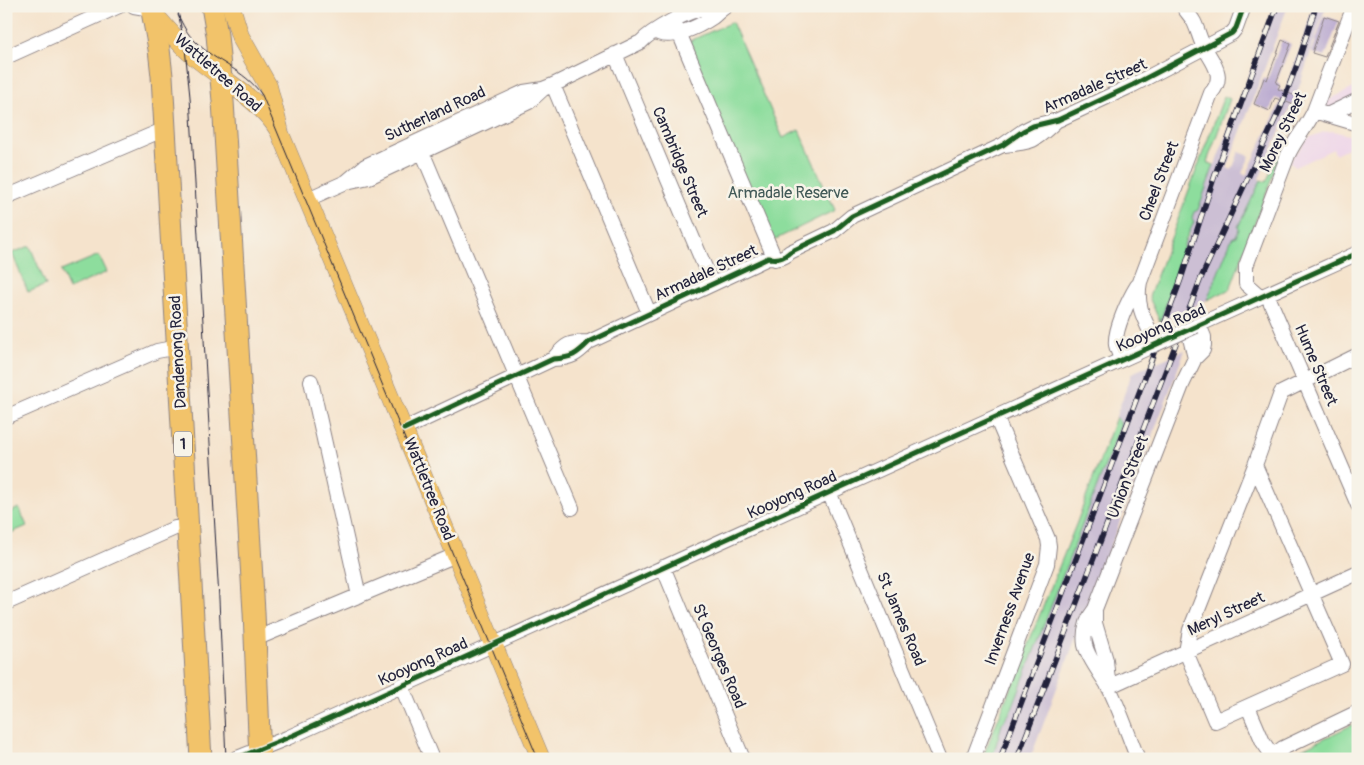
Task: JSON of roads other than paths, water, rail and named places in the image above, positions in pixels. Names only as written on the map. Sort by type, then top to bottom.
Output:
[{"type":"highway","points":[[212,6],[221,76],[255,639],[260,754]]},
{"type":"highway","name":"Dandenong Road","points":[[147,8],[160,55],[201,759]]},
{"type":"main road","name":"Wattletree Road","points":[[147,8],[188,51],[246,95],[271,120],[282,136]]},
{"type":"main road","name":"Wattletree Road","points":[[234,12],[245,45],[268,86],[282,136],[541,759]]},
{"type":"street","points":[[6,57],[119,6]]},
{"type":"street","points":[[1182,6],[1194,21]]},
{"type":"street","points":[[1194,21],[1195,6]]},
{"type":"street","points":[[1204,48],[1234,31],[1244,6]]},
{"type":"street","name":"Morey Street","points":[[1264,295],[1246,284],[1246,266],[1296,138],[1310,120],[1321,113],[1354,6]]},
{"type":"street","name":"Sutherland Road","points":[[308,199],[346,182],[365,166],[420,147],[524,92],[548,87],[641,42],[655,31],[667,36],[677,27],[712,18],[723,8]]},
{"type":"street","name":"Cheel Street","points":[[1154,343],[1138,304],[1140,282],[1211,93],[1212,74],[1194,21]]},
{"type":"street","points":[[677,27],[775,259]]},
{"type":"street","name":"Armadale Street","points":[[404,429],[553,359],[567,359],[577,354],[590,342],[768,258],[778,259],[834,231],[852,216],[1003,145],[1028,142],[1038,138],[1058,120],[1133,85],[1204,48]]},
{"type":"street","name":"Cambridge Street","points":[[615,54],[712,284]]},
{"type":"street","points":[[548,87],[650,313]]},
{"type":"street","points":[[1321,113],[1358,100]]},
{"type":"street","points":[[1321,113],[1358,124]]},
{"type":"street","points":[[6,197],[165,129]]},
{"type":"street","points":[[420,147],[572,508]]},
{"type":"street","name":"Kooyong Road","points":[[235,759],[260,754],[401,685],[493,643],[1122,360],[1154,343],[1193,330],[1264,295],[1358,253]]},
{"type":"street","name":"Cheel Street","points":[[1122,360],[1116,347],[1116,336],[1129,299],[1140,282]]},
{"type":"street","name":"Hume Street","points":[[1264,295],[1304,380],[1358,505]]},
{"type":"street","name":"Union Street","points":[[1138,759],[1108,687],[1106,660],[1095,623],[1095,609],[1182,385],[1195,358],[1193,330]]},
{"type":"street","points":[[6,417],[157,352],[178,347]]},
{"type":"street","points":[[1256,465],[1342,664],[1215,721],[1186,652],[1190,630],[1256,465],[1281,393],[1358,355]]},
{"type":"street","points":[[311,381],[359,596]]},
{"type":"street","name":"Inverness Avenue","points":[[973,759],[1047,564],[1048,554],[1048,539],[996,417]]},
{"type":"street","name":"St James Road","points":[[829,492],[940,759]]},
{"type":"street","points":[[6,603],[175,528],[188,527]]},
{"type":"street","points":[[255,639],[456,555]]},
{"type":"street","name":"St Georges Road","points":[[663,567],[743,759]]},
{"type":"street","name":"Meryl Street","points":[[1108,687],[1358,573]]},
{"type":"street","points":[[401,685],[432,759]]},
{"type":"street","points":[[1248,706],[1270,757],[1358,712]]},
{"type":"tram line","points":[[177,6],[185,48],[190,97],[219,599],[226,759]]},
{"type":"tram line","points":[[178,15],[187,32],[203,49],[247,79],[262,95],[538,759]]},
{"type":"railway","points":[[1000,759],[1148,369],[1181,279],[1216,172],[1277,6]]},
{"type":"railway","points":[[1017,759],[1201,278],[1281,107],[1316,6]]},
{"type":"park label","name":"Armadale Reserve","points":[[788,193]]}]
